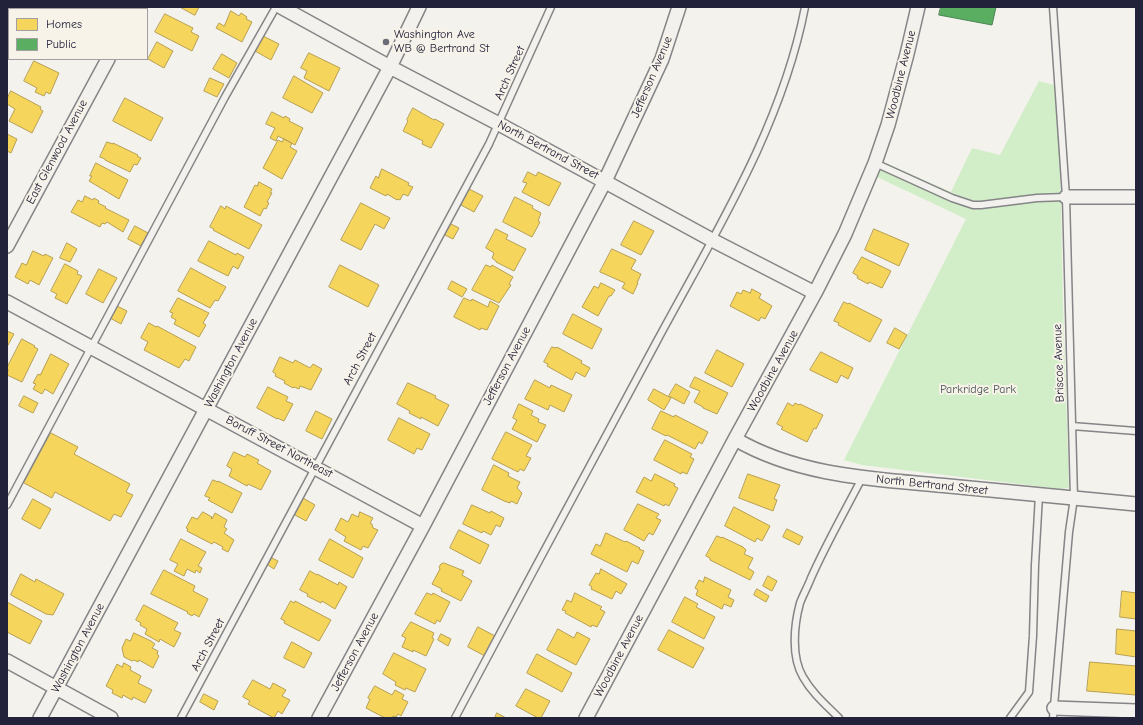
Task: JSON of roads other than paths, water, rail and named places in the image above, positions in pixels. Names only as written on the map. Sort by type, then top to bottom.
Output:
[{"type":"street","name":"North Bertrand Street","points":[[281,7],[390,67],[606,181],[712,240],[816,293]]},
{"type":"street","name":"Washington Avenue","points":[[40,718],[390,67],[419,7]]},
{"type":"street","name":"Jefferson Avenue","points":[[319,718],[423,526],[606,181],[662,59],[679,7]]},
{"type":"street","name":"Woodbine Avenue","points":[[586,718],[735,440],[816,293],[846,234],[875,163],[888,125],[908,54],[918,7]]},
{"type":"street","name":"East Glenwood Avenue","points":[[7,246],[107,60]]},
{"type":"street","points":[[1066,197],[1136,197]]},
{"type":"street","name":"Boruff Street Northeast","points":[[7,302],[423,526]]},
{"type":"street","name":"North Bertrand Street","points":[[735,440],[748,447],[803,467],[862,478],[1136,504]]},
{"type":"street","points":[[7,661],[112,718]]},
{"type":"street","points":[[1054,713],[1136,711]]},
{"type":"lane","points":[[7,505],[225,97],[276,7]]},
{"type":"lane","name":"Arch Street","points":[[181,718],[499,124],[552,7]]},
{"type":"lane","points":[[455,718],[751,165],[774,110],[791,63],[805,7]]},
{"type":"lane","name":"Briscoe Avenue","points":[[1053,7],[1066,197],[1074,498],[1068,548],[1054,713]]},
{"type":"lane","points":[[875,163],[952,198],[973,205],[1037,198],[1066,197]]},
{"type":"lane","points":[[1072,426],[1136,431]]},
{"type":"lane","points":[[839,718],[802,677],[798,667],[795,651],[796,625],[800,603],[822,552],[862,478]]},
{"type":"lane","points":[[1010,718],[1029,692],[1039,495]]},
{"type":"place","name":"Washington Ave WB @ Bertrand St","points":[[386,42]]},
{"type":"park label","name":"Parkridge Park","points":[[978,390]]}]
